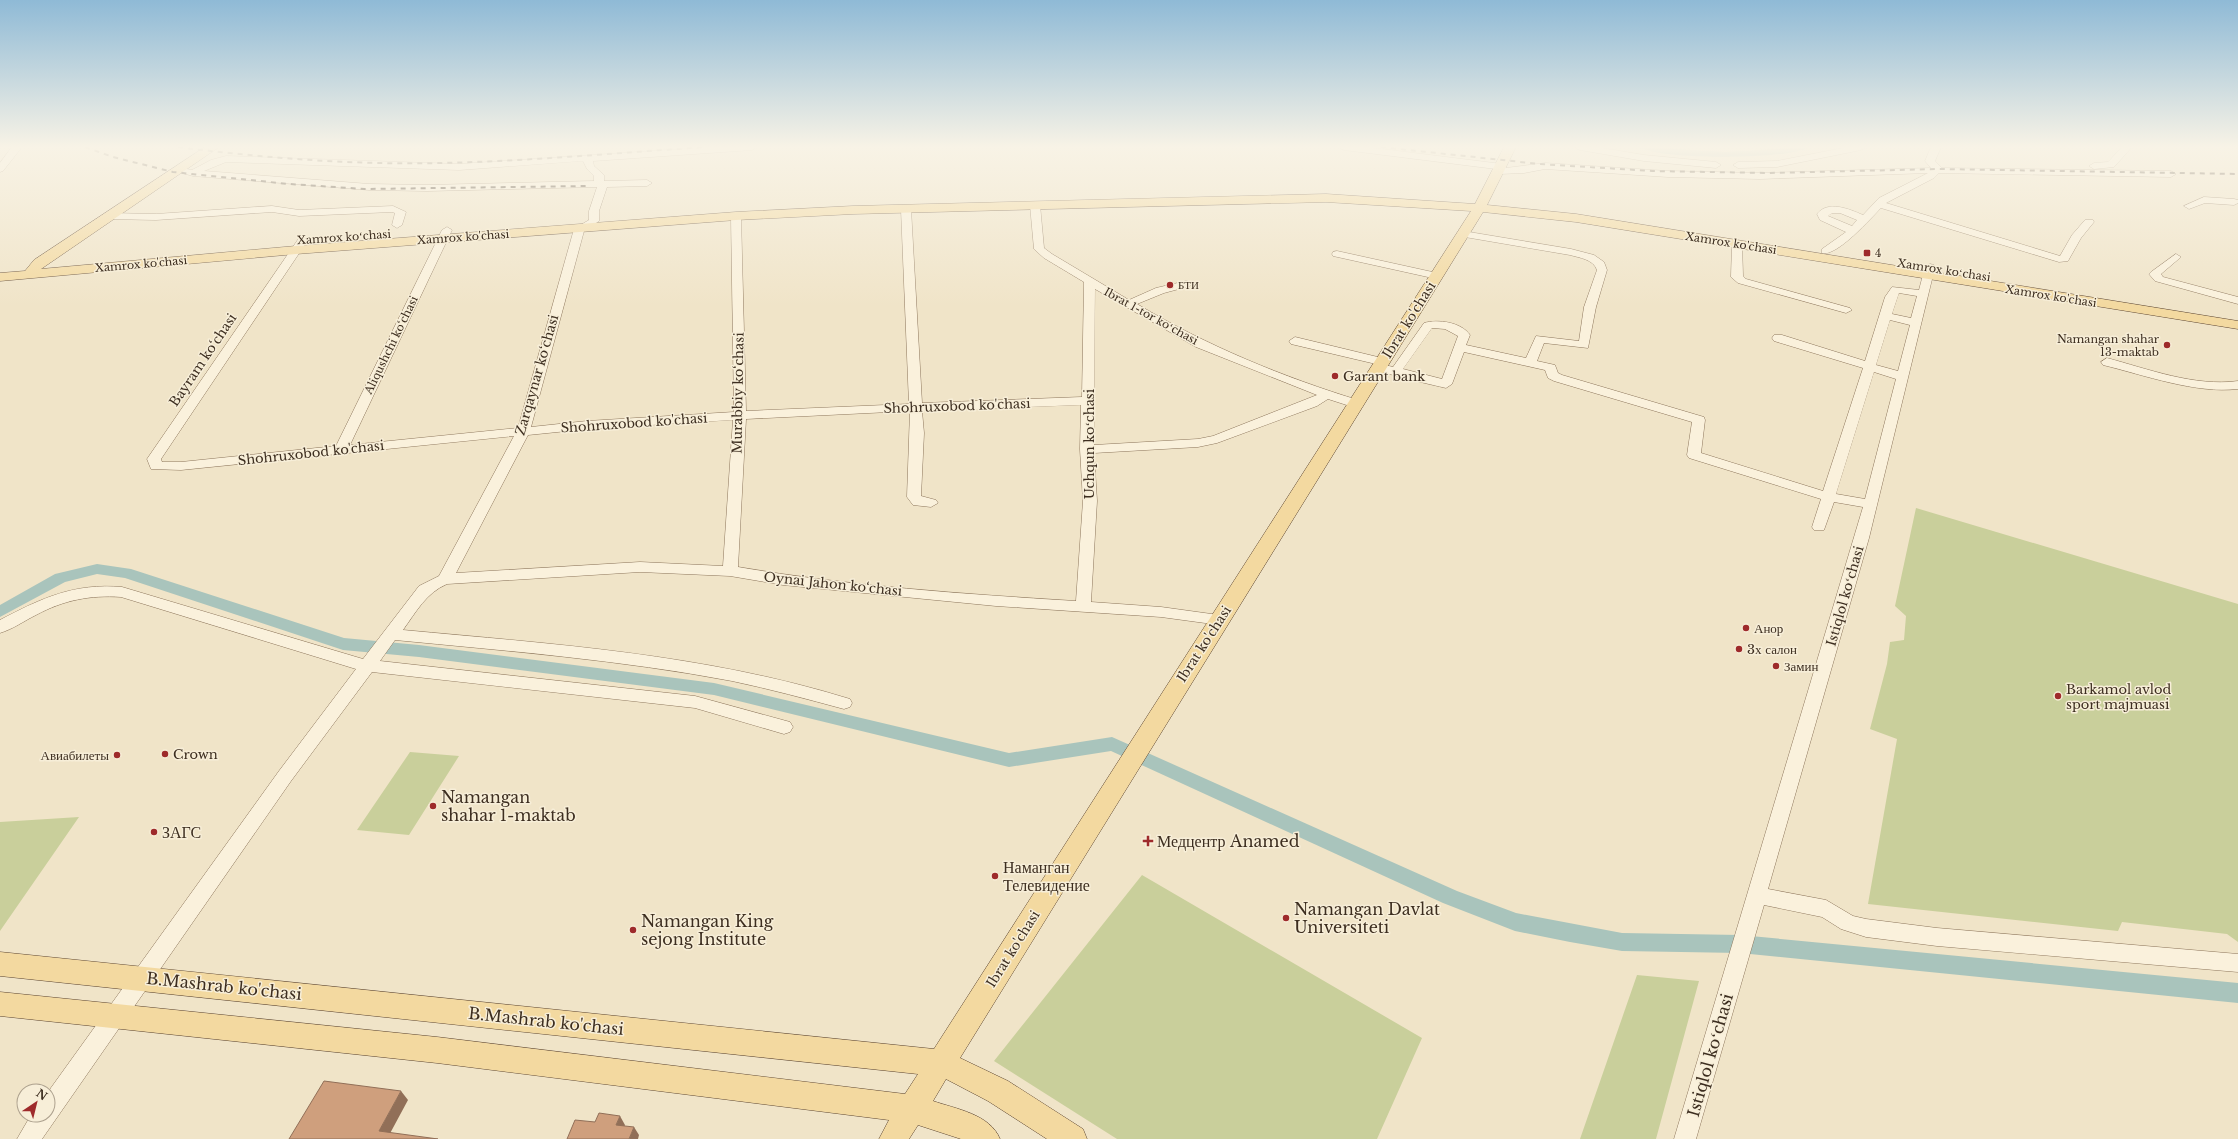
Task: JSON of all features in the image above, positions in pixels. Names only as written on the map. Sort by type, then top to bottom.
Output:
[{"type":"main road","points":[[0,269],[35,268],[132,200]]},
{"type":"main road","name":"Xamrox koʻchasi","points":[[445,235],[594,220],[808,204],[1024,200]]},
{"type":"main road","name":"Xamrox ko'chasi","points":[[0,278],[35,268],[300,245],[445,235],[579,229],[736,216],[906,209],[998,201],[1035,205],[1236,200]]},
{"type":"main road","name":"Xamrox ko'chasi","points":[[1405,200],[1482,203],[1736,244],[1929,272],[2238,325]]},
{"type":"main road","name":"Xamrox koʻchasi","points":[[1462,200],[1826,251],[1929,272],[2238,316]]},
{"type":"main road","name":"Ibrat ko'chasi","points":[[893,1139],[1356,404],[1386,367],[1437,276],[1484,200]]},
{"type":"main road","name":"B.Mashrab ko'chasi","points":[[0,964],[942,1063],[998,1091],[1072,1139]]},
{"type":"main road","points":[[0,1004],[437,1050],[913,1109],[968,1127],[986,1139]]},
{"type":"street","points":[[579,229],[594,220],[594,211],[598,200]]},
{"type":"street","points":[[1826,251],[1853,231],[1883,200]]},
{"type":"street","points":[[2189,206],[2204,200]]},
{"type":"street","points":[[2206,200],[2236,202]]},
{"type":"street","points":[[1880,204],[2059,259],[2064,259],[2076,237],[2089,222]]},
{"type":"street","name":"Ibrat 1-tor koʻchasi","points":[[1035,205],[1039,249],[1090,281],[1200,344],[1327,395],[1356,404]]},
{"type":"street","points":[[108,216],[156,217],[272,209],[299,213],[393,209],[401,212],[397,224]]},
{"type":"street","points":[[906,209],[914,407],[917,433],[914,497],[918,502],[931,503]]},
{"type":"street","points":[[1853,231],[1824,218],[1822,214],[1833,210],[1865,220]]},
{"type":"street","name":"Murabbiy ko‘chasi","points":[[730,571],[740,415],[736,216]]},
{"type":"street","name":"Zarqaynar ko‘chasi","points":[[446,579],[523,432],[579,229]]},
{"type":"street","points":[[1463,234],[1571,252],[1590,258],[1600,264],[1602,270],[1590,307],[1586,344],[1582,346],[1540,339],[1530,363]]},
{"type":"street","name":"Aliqushchi ko‘chasi","points":[[340,451],[445,235]]},
{"type":"street","points":[[1736,244],[1737,277],[1742,281],[1846,310]]},
{"type":"street","name":"Bayram ko‘chasi","points":[[181,466],[160,467],[154,464],[154,459],[300,245]]},
{"type":"street","points":[[1337,254],[1437,276]]},
{"type":"street","points":[[2176,257],[2155,274],[2159,279],[2238,301]]},
{"type":"street","name":"Istiqlol koʻchasi","points":[[1685,1139],[1871,504],[1929,272]]},
{"type":"street","name":"Uchqun koʻchasi","points":[[1083,607],[1090,501],[1087,449],[1090,281]]},
{"type":"street","points":[[1129,304],[1160,290],[1186,284]]},
{"type":"street","points":[[1819,527],[1891,297],[1896,289],[1923,294]]},
{"type":"street","points":[[1886,316],[1916,322]]},
{"type":"street","points":[[1296,341],[1386,367],[1446,384],[1464,335],[1461,331],[1435,324],[1428,325],[1386,367]]},
{"type":"street","points":[[1778,338],[1870,365],[1903,377]]},
{"type":"street","points":[[1460,347],[1551,368],[1552,376],[1699,420],[1694,455],[1829,497],[1871,504]]},
{"type":"street","points":[[2107,362],[2174,379],[2222,387],[2238,385]]},
{"type":"street","points":[[1087,449],[1182,445],[1211,440],[1312,403],[1327,395]]},
{"type":"street","name":"Shohruxobod ko'chasi","points":[[181,466],[523,432],[740,415],[1088,401]]},
{"type":"street","name":"Oynai Jahon ko‘chasi","points":[[446,579],[640,567],[730,571],[783,580],[996,601],[1161,612],[1220,620]]},
{"type":"street","points":[[56,1100],[144,978],[285,776],[389,636],[424,590],[433,584],[446,579]]},
{"type":"street","points":[[0,627],[58,598],[77,592],[103,589],[122,592],[369,663],[695,702],[784,727]]},
{"type":"street","points":[[389,636],[608,658],[705,670],[796,688],[844,703]]},
{"type":"street","points":[[1757,895],[1826,909],[1848,923],[1866,928],[1937,937],[2238,963]]},
{"type":"street","points":[[28,1139],[39,1123]]},
{"type":"green space","name":"Barkamol avlod sport majmuasi","points":[[1916,508],[2238,604],[2238,942],[2227,934],[2122,922],[2118,931],[1868,904],[1897,739],[1870,729],[1887,664],[1890,642],[1904,640],[1906,616],[1895,606]]},
{"type":"green space","points":[[410,752],[459,756],[409,835],[357,830]]},
{"type":"green space","points":[[79,817],[0,931],[0,822]]},
{"type":"green space","points":[[1142,875],[1422,1038],[1377,1139],[1117,1139],[994,1061]]},
{"type":"green space","points":[[1637,975],[1699,981],[1656,1139],[1580,1139]]},
{"type":"building","points":[[324,1081],[401,1091],[379,1131],[438,1139],[289,1139]]},
{"type":"building","points":[[599,1113],[620,1116],[616,1125],[634,1127],[629,1139],[567,1139],[575,1120],[595,1122]]},
{"type":"waterway","points":[[0,612],[60,578],[97,569],[126,573],[343,644],[419,651],[714,689],[1009,760],[1112,744],[1450,897],[1515,922],[1570,933],[1622,942],[1740,944],[2238,993]]},
{"type":"place","name":"4","points":[[1867,253]]},
{"type":"place","name":"БТИ","points":[[1170,285]]},
{"type":"place","name":"Namangan shahar 13-maktab","points":[[2167,345]]},
{"type":"place","name":"Garant bank","points":[[1335,376]]},
{"type":"place","name":"Анор","points":[[1746,628]]},
{"type":"place","name":"3х салон","points":[[1739,649]]},
{"type":"place","name":"Замин","points":[[1776,666]]},
{"type":"place","name":"Barkamol avlod sport majmuasi","points":[[2058,696]]},
{"type":"place","name":"Crown","points":[[165,754]]},
{"type":"place","name":"Авиабилеты","points":[[117,755]]},
{"type":"place","name":"Namangan shahar 1-maktab","points":[[433,806]]},
{"type":"place","name":"ЗАГС","points":[[154,832]]},
{"type":"place","name":"Медцентр Anamed","points":[[1148,841]]},
{"type":"place","name":"Наманган Телевидение","points":[[995,876]]},
{"type":"place","name":"Namangan Davlat Universiteti","points":[[1286,918]]},
{"type":"place","name":"Namangan King sejong Institute","points":[[633,930]]}]
